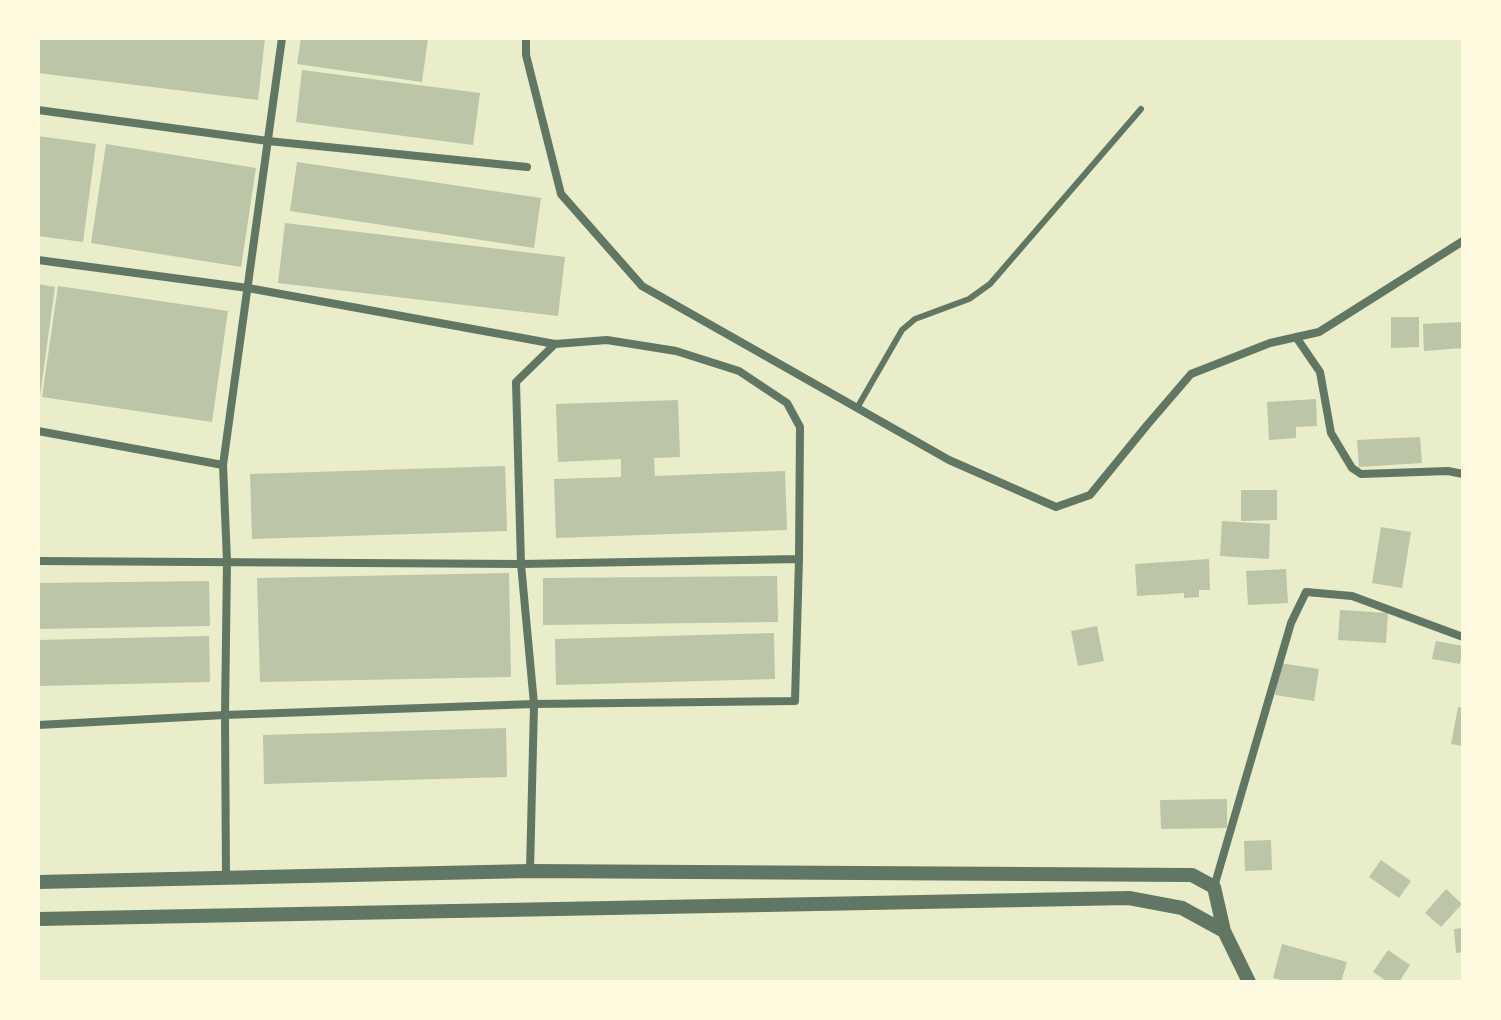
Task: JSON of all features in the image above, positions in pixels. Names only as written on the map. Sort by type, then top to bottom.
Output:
[{"type":"street","points":[[226,879],[227,561],[223,465],[282,38]]},
{"type":"street","points":[[526,38],[526,55],[561,194],[642,286],[949,460],[1056,507],[1090,495],[1191,374],[1270,343],[1319,332],[1463,241]]},
{"type":"street","points":[[38,110],[268,141],[527,167]]},
{"type":"street","points":[[38,260],[248,288],[555,344],[607,340],[676,351],[739,371],[787,403],[800,427],[795,701],[534,704],[38,725]]},
{"type":"street","points":[[1296,337],[1320,372],[1331,433],[1352,468],[1361,474],[1448,471],[1463,474]]},
{"type":"street","points":[[530,871],[534,704],[521,564],[516,382],[555,344]]},
{"type":"street","points":[[38,431],[223,465]]},
{"type":"street","points":[[38,561],[521,564],[799,559]]},
{"type":"street","points":[[1249,982],[1224,931],[1214,887],[1291,623],[1306,592],[1352,596],[1463,637]]},
{"type":"street","points":[[38,882],[530,871],[1192,875],[1214,887]]},
{"type":"street","points":[[38,919],[1129,898],[1182,908],[1224,931]]},
{"type":"lane","points":[[857,408],[902,330],[915,319],[969,299],[990,284],[1141,109]]},
{"type":"building","points":[[38,38],[265,38],[258,100],[38,73]]},
{"type":"building","points":[[301,38],[428,38],[422,82],[297,64]]},
{"type":"building","points":[[302,70],[480,93],[473,145],[296,122]]},
{"type":"building","points":[[38,136],[96,144],[83,242],[38,236]]},
{"type":"building","points":[[106,144],[256,168],[241,267],[91,243]]},
{"type":"building","points":[[297,162],[541,198],[534,248],[290,211]]},
{"type":"building","points":[[285,223],[565,257],[558,316],[278,283]]},
{"type":"building","points":[[38,284],[55,287],[40,396],[38,396]]},
{"type":"building","points":[[58,286],[228,311],[212,422],[42,397]]},
{"type":"building","points":[[1391,317],[1419,317],[1419,347],[1391,348]]},
{"type":"building","points":[[1463,322],[1463,348],[1424,351],[1423,324]]},
{"type":"building","points":[[1316,399],[1317,426],[1296,427],[1296,438],[1269,440],[1267,402]]},
{"type":"building","points":[[678,400],[680,457],[654,458],[655,476],[785,471],[787,530],[556,538],[554,479],[621,477],[621,459],[558,462],[556,404]]},
{"type":"building","points":[[1420,437],[1422,463],[1359,467],[1357,440]]},
{"type":"building","points":[[505,466],[507,531],[252,539],[250,474]]},
{"type":"building","points":[[1241,490],[1277,490],[1277,520],[1241,521]]},
{"type":"building","points":[[1222,521],[1270,524],[1269,559],[1220,556]]},
{"type":"building","points":[[1381,527],[1411,532],[1402,588],[1372,583]]},
{"type":"building","points":[[1209,559],[1210,590],[1199,590],[1199,597],[1184,598],[1184,593],[1137,596],[1135,564]]},
{"type":"building","points":[[1286,569],[1288,603],[1248,605],[1246,571]]},
{"type":"building","points":[[509,573],[511,677],[260,682],[257,578]]},
{"type":"building","points":[[777,576],[778,622],[543,625],[543,578]]},
{"type":"building","points":[[209,581],[210,626],[38,629],[38,583]]},
{"type":"building","points":[[1340,610],[1388,613],[1386,643],[1338,640]]},
{"type":"building","points":[[1097,626],[1104,661],[1078,666],[1071,631]]},
{"type":"building","points":[[774,633],[775,679],[556,685],[555,639]]},
{"type":"building","points":[[209,636],[210,682],[38,686],[38,640]]},
{"type":"building","points":[[1436,641],[1463,646],[1460,664],[1432,659]]},
{"type":"building","points":[[1280,663],[1319,669],[1314,701],[1275,695]]},
{"type":"building","points":[[1458,707],[1463,708],[1463,746],[1451,744]]},
{"type":"building","points":[[506,728],[507,777],[264,784],[263,735]]},
{"type":"building","points":[[1227,799],[1227,828],[1161,829],[1160,800]]},
{"type":"building","points":[[1271,840],[1272,870],[1245,871],[1244,841]]},
{"type":"building","points":[[1381,860],[1411,881],[1399,898],[1369,877]]},
{"type":"building","points":[[1446,889],[1462,904],[1441,927],[1425,913]]},
{"type":"building","points":[[1463,928],[1463,952],[1456,953],[1454,929]]},
{"type":"building","points":[[1282,944],[1347,962],[1341,982],[1288,982],[1273,978]]},
{"type":"building","points":[[1388,950],[1410,965],[1399,982],[1388,982],[1373,972]]}]
